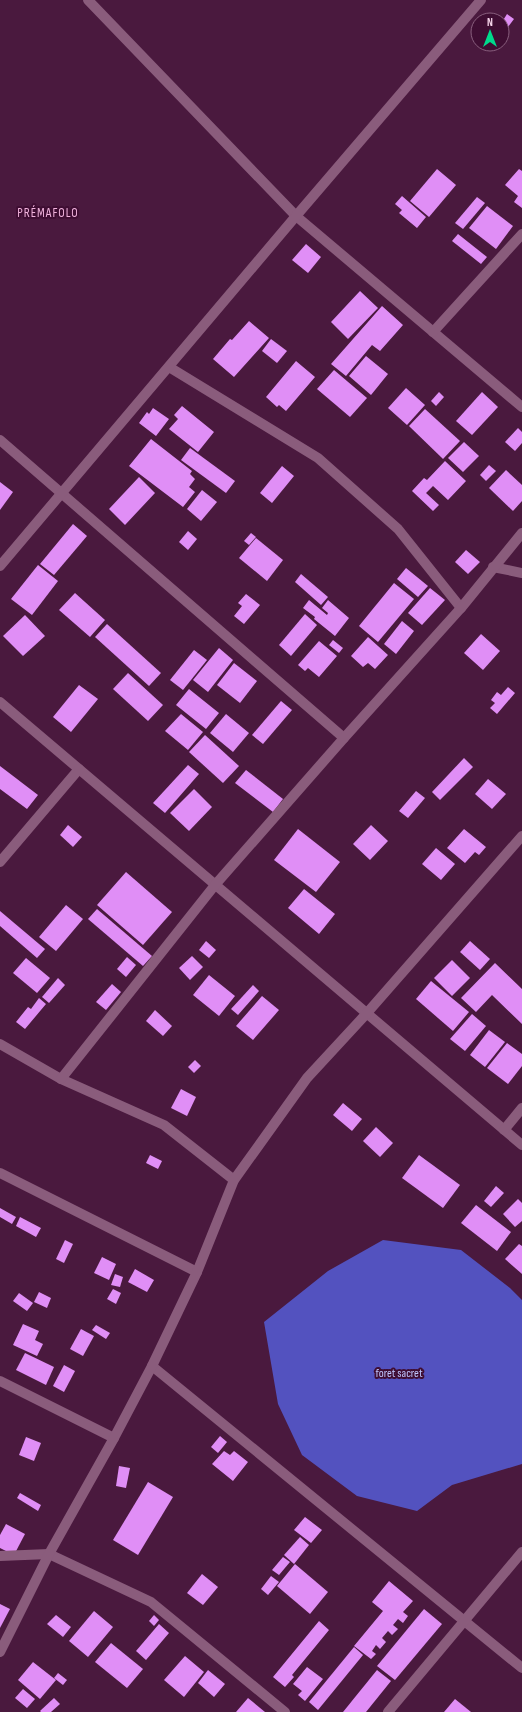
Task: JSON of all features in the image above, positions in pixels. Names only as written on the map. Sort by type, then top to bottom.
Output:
[{"type":"street","points":[[88,0],[296,216],[522,407]]},
{"type":"street","points":[[0,566],[481,0]]},
{"type":"street","points":[[433,332],[522,234]]},
{"type":"street","points":[[169,367],[318,458],[398,529],[461,608]]},
{"type":"street","points":[[0,440],[344,738]]},
{"type":"street","points":[[61,1079],[215,885],[461,608],[522,533]]},
{"type":"street","points":[[493,567],[522,573]]},
{"type":"street","points":[[0,702],[522,1145]]},
{"type":"street","points":[[0,862],[78,769]]},
{"type":"street","points":[[0,1652],[48,1554],[114,1438],[152,1366],[197,1272],[234,1180],[307,1078],[367,1013],[522,836]]},
{"type":"street","points":[[0,1044],[61,1079],[164,1125],[234,1180]]},
{"type":"street","points":[[504,1130],[522,1108]]},
{"type":"street","points":[[0,1173],[197,1272]]},
{"type":"street","points":[[152,1366],[522,1668]]},
{"type":"street","points":[[0,1381],[114,1438]]},
{"type":"street","points":[[388,1712],[522,1552]]},
{"type":"street","points":[[0,1556],[48,1554],[151,1602],[285,1712]]},
{"type":"green space","name":"foret sacret","points":[[383,1240],[461,1250],[510,1288],[522,1300],[522,1464],[452,1485],[417,1511],[357,1496],[302,1455],[278,1404],[264,1322],[328,1271]]},
{"type":"building","points":[[510,16],[514,19],[510,24]]},
{"type":"building","points":[[437,169],[456,185],[429,217],[410,201]]},
{"type":"building","points":[[519,169],[522,171],[522,208],[514,202],[518,196],[505,185]]},
{"type":"building","points":[[402,196],[426,217],[417,228],[399,213],[402,210],[395,204]]},
{"type":"building","points":[[477,197],[485,203],[463,229],[455,223]]},
{"type":"building","points":[[487,206],[513,226],[496,249],[469,228]]},
{"type":"building","points":[[458,234],[487,257],[481,264],[452,241]]},
{"type":"building","points":[[306,244],[321,257],[308,273],[292,260]]},
{"type":"building","points":[[360,291],[378,308],[348,339],[331,322]]},
{"type":"building","points":[[382,306],[403,325],[380,351],[372,345],[346,376],[331,364]]},
{"type":"building","points":[[249,321],[269,338],[234,377],[213,359],[230,339],[232,340]]},
{"type":"building","points":[[271,339],[287,351],[277,363],[262,351]]},
{"type":"building","points":[[366,356],[388,374],[371,395],[349,376]]},
{"type":"building","points":[[296,361],[315,377],[286,411],[279,405],[277,407],[266,397]]},
{"type":"building","points":[[334,370],[367,398],[350,417],[317,389]]},
{"type":"building","points":[[406,388],[425,405],[407,425],[388,408]]},
{"type":"building","points":[[439,392],[444,397],[436,406],[431,401]]},
{"type":"building","points":[[482,392],[498,407],[472,435],[456,421]]},
{"type":"building","points":[[182,406],[214,432],[198,452],[169,429],[178,419],[174,415]]},
{"type":"building","points":[[153,408],[169,419],[156,436],[139,423],[147,412],[149,414]]},
{"type":"building","points":[[425,409],[460,441],[443,459],[409,426]]},
{"type":"building","points":[[518,428],[522,432],[522,443],[515,451],[505,442]]},
{"type":"building","points":[[151,439],[192,471],[190,474],[195,479],[189,487],[195,492],[183,507],[129,466]]},
{"type":"building","points":[[464,442],[479,456],[463,472],[448,458]]},
{"type":"building","points":[[190,448],[235,481],[226,493],[181,460]]},
{"type":"building","points":[[445,461],[466,481],[448,500],[433,486],[426,493],[439,505],[433,511],[412,491],[424,478],[427,480]]},
{"type":"building","points":[[489,465],[496,471],[486,481],[480,475]]},
{"type":"building","points":[[282,466],[294,476],[272,503],[260,493]]},
{"type":"building","points":[[506,470],[522,485],[522,501],[513,511],[489,488]]},
{"type":"building","points":[[139,477],[155,493],[125,525],[109,509]]},
{"type":"building","points":[[0,482],[13,492],[0,510]]},
{"type":"building","points":[[202,490],[217,502],[201,521],[187,509]]},
{"type":"building","points":[[73,524],[87,536],[54,575],[40,564]]},
{"type":"building","points":[[188,531],[197,539],[188,550],[179,542]]},
{"type":"building","points":[[251,533],[256,537],[249,545],[244,541]]},
{"type":"building","points":[[256,538],[283,560],[267,581],[239,558]]},
{"type":"building","points":[[466,550],[480,562],[468,574],[455,562]]},
{"type":"building","points":[[38,565],[58,581],[32,615],[11,599]]},
{"type":"building","points":[[406,568],[428,586],[418,597],[397,579]]},
{"type":"building","points":[[301,574],[328,597],[321,605],[295,582]]},
{"type":"building","points":[[394,583],[414,599],[378,642],[359,626]]},
{"type":"building","points":[[430,588],[445,600],[422,625],[408,613]]},
{"type":"building","points":[[75,593],[105,620],[90,637],[59,610]]},
{"type":"building","points":[[246,594],[260,605],[244,624],[234,616],[242,606],[238,603]]},
{"type":"building","points":[[309,600],[327,615],[328,613],[322,608],[328,600],[349,618],[335,636],[303,608]]},
{"type":"building","points":[[305,614],[317,625],[291,656],[279,645]]},
{"type":"building","points":[[25,615],[45,636],[23,656],[3,636]]},
{"type":"building","points":[[402,621],[414,631],[396,654],[384,644]]},
{"type":"building","points":[[107,624],[161,673],[149,686],[95,637]]},
{"type":"building","points":[[481,634],[500,651],[483,670],[464,653]]},
{"type":"building","points":[[368,637],[388,655],[375,669],[368,663],[363,667],[351,656]]},
{"type":"building","points":[[333,640],[343,648],[339,653],[329,645]]},
{"type":"building","points":[[319,641],[337,656],[319,677],[308,668],[305,671],[298,665]]},
{"type":"building","points":[[219,648],[233,660],[208,692],[193,680]]},
{"type":"building","points":[[194,650],[207,660],[183,690],[170,680]]},
{"type":"building","points":[[234,663],[257,681],[240,703],[217,685]]},
{"type":"building","points":[[128,673],[163,705],[148,721],[113,689]]},
{"type":"building","points":[[79,685],[98,699],[71,732],[53,717]]},
{"type":"building","points":[[508,687],[515,693],[497,714],[490,708],[495,703],[491,700],[497,692],[501,695]]},
{"type":"building","points":[[189,689],[219,713],[206,729],[176,705]]},
{"type":"building","points":[[281,701],[292,710],[263,744],[252,735]]},
{"type":"building","points":[[181,714],[203,732],[188,750],[165,731]]},
{"type":"building","points":[[226,714],[249,733],[233,752],[210,733]]},
{"type":"building","points":[[205,735],[239,766],[223,783],[189,752]]},
{"type":"building","points":[[464,758],[473,767],[440,800],[432,792]]},
{"type":"building","points":[[188,765],[199,774],[165,813],[153,803]]},
{"type":"building","points":[[0,766],[38,795],[27,809],[0,789]]},
{"type":"building","points":[[246,770],[283,799],[273,812],[235,783]]},
{"type":"building","points":[[488,779],[506,794],[492,809],[475,794]]},
{"type":"building","points":[[194,789],[212,807],[189,831],[170,813]]},
{"type":"building","points":[[416,791],[425,798],[408,818],[399,811]]},
{"type":"building","points":[[68,825],[82,837],[73,847],[60,835]]},
{"type":"building","points":[[371,825],[388,841],[370,860],[353,844]]},
{"type":"building","points":[[298,829],[340,862],[316,892],[274,860]]},
{"type":"building","points":[[464,829],[486,847],[479,855],[475,852],[465,863],[447,848]]},
{"type":"building","points":[[436,848],[455,864],[441,880],[422,864]]},
{"type":"building","points":[[126,872],[172,912],[143,945],[97,905]]},
{"type":"building","points":[[304,889],[335,914],[319,934],[288,908]]},
{"type":"building","points":[[66,905],[83,919],[56,951],[39,937]]},
{"type":"building","points":[[97,909],[152,956],[143,966],[88,919]]},
{"type":"building","points":[[0,911],[45,949],[37,958],[0,926]]},
{"type":"building","points":[[206,941],[216,950],[209,958],[199,950]]},
{"type":"building","points":[[470,941],[490,959],[480,970],[460,952]]},
{"type":"building","points":[[192,956],[203,967],[190,980],[179,968]]},
{"type":"building","points":[[127,957],[136,965],[126,977],[117,969]]},
{"type":"building","points":[[26,958],[50,978],[37,993],[13,973]]},
{"type":"building","points":[[452,960],[470,978],[452,996],[434,978]]},
{"type":"building","points":[[495,963],[522,989],[522,1024],[492,995],[476,1012],[461,998]]},
{"type":"building","points":[[209,975],[235,996],[219,1016],[193,995]]},
{"type":"building","points":[[58,978],[65,985],[49,1003],[42,997]]},
{"type":"building","points":[[431,981],[469,1012],[453,1031],[416,999]]},
{"type":"building","points":[[112,984],[121,992],[106,1010],[96,1002]]},
{"type":"building","points":[[253,985],[259,991],[238,1015],[231,1009]]},
{"type":"building","points":[[262,996],[279,1010],[253,1040],[236,1026]]},
{"type":"building","points":[[39,998],[46,1004],[25,1029],[16,1022],[28,1007],[31,1009]]},
{"type":"building","points":[[155,1010],[172,1026],[163,1036],[146,1021]]},
{"type":"building","points":[[472,1014],[486,1026],[465,1051],[450,1039]]},
{"type":"building","points":[[489,1030],[505,1042],[485,1067],[470,1055]]},
{"type":"building","points":[[507,1043],[522,1054],[522,1066],[508,1084],[487,1068]]},
{"type":"building","points":[[195,1060],[201,1066],[194,1073],[188,1067]]},
{"type":"building","points":[[181,1089],[196,1097],[187,1116],[171,1108]]},
{"type":"building","points":[[343,1103],[362,1119],[352,1131],[333,1115]]},
{"type":"building","points":[[376,1127],[393,1143],[380,1157],[363,1141]]},
{"type":"building","points":[[150,1155],[162,1161],[158,1169],[146,1163]]},
{"type":"building","points":[[419,1155],[460,1185],[443,1208],[402,1178]]},
{"type":"building","points":[[496,1186],[504,1193],[491,1207],[484,1201]]},
{"type":"building","points":[[518,1199],[522,1203],[522,1221],[515,1227],[503,1214]]},
{"type":"building","points":[[476,1205],[511,1232],[497,1251],[461,1223]]},
{"type":"building","points":[[0,1208],[16,1217],[12,1224],[0,1217]]},
{"type":"building","points":[[20,1217],[41,1228],[36,1237],[16,1226]]},
{"type":"building","points":[[65,1240],[73,1244],[64,1263],[56,1259]]},
{"type":"building","points":[[519,1244],[522,1246],[522,1274],[505,1259]]},
{"type":"building","points":[[102,1257],[116,1264],[109,1280],[94,1273]]},
{"type":"building","points":[[135,1269],[154,1280],[147,1292],[128,1282]]},
{"type":"building","points":[[115,1274],[123,1277],[120,1287],[111,1285]]},
{"type":"building","points":[[113,1289],[121,1293],[116,1304],[107,1299]]},
{"type":"building","points":[[39,1292],[51,1298],[47,1308],[34,1302]]},
{"type":"building","points":[[19,1293],[33,1303],[27,1311],[13,1301]]},
{"type":"building","points":[[23,1324],[39,1331],[35,1340],[43,1344],[37,1356],[13,1345]]},
{"type":"building","points":[[96,1325],[110,1333],[106,1339],[92,1330]]},
{"type":"building","points":[[81,1329],[94,1336],[83,1356],[70,1349]]},
{"type":"building","points":[[25,1353],[54,1367],[46,1385],[16,1370]]},
{"type":"building","points":[[64,1365],[75,1371],[64,1392],[53,1386]]},
{"type":"building","points":[[220,1436],[227,1442],[218,1453],[211,1447]]},
{"type":"building","points":[[26,1437],[41,1443],[34,1461],[19,1455]]},
{"type":"building","points":[[224,1451],[230,1455],[234,1451],[248,1462],[233,1481],[212,1464]]},
{"type":"building","points":[[119,1466],[130,1468],[126,1488],[116,1486]]},
{"type":"building","points":[[148,1482],[173,1497],[138,1555],[113,1540]]},
{"type":"building","points":[[20,1493],[41,1505],[38,1511],[17,1498]]},
{"type":"building","points":[[305,1517],[322,1530],[311,1543],[294,1530]]},
{"type":"building","points":[[6,1524],[25,1534],[14,1555],[0,1548],[0,1535]]},
{"type":"building","points":[[300,1537],[309,1545],[294,1564],[284,1555]]},
{"type":"building","points":[[283,1557],[290,1562],[279,1575],[272,1570]]},
{"type":"building","points":[[295,1564],[328,1592],[310,1614],[277,1586]]},
{"type":"building","points":[[202,1574],[218,1587],[203,1605],[187,1593]]},
{"type":"building","points":[[271,1576],[279,1582],[268,1595],[261,1589]]},
{"type":"building","points":[[389,1581],[413,1601],[403,1612],[408,1616],[403,1623],[398,1619],[393,1625],[398,1629],[392,1635],[388,1631],[382,1638],[386,1642],[380,1649],[376,1645],[372,1651],[376,1654],[371,1659],[354,1646],[383,1611],[372,1602]]},
{"type":"building","points":[[0,1604],[10,1609],[0,1628]]},
{"type":"building","points":[[424,1609],[442,1624],[395,1680],[377,1666]]},
{"type":"building","points":[[94,1611],[113,1627],[88,1657],[69,1641]]},
{"type":"building","points":[[56,1615],[71,1627],[63,1637],[47,1624]]},
{"type":"building","points":[[154,1615],[159,1620],[154,1626],[149,1621]]},
{"type":"building","points":[[319,1621],[329,1630],[292,1675],[294,1677],[285,1687],[273,1677]]},
{"type":"building","points":[[159,1624],[169,1633],[146,1660],[136,1651]]},
{"type":"building","points":[[111,1643],[143,1669],[127,1688],[95,1662]]},
{"type":"building","points":[[354,1647],[363,1655],[318,1710],[309,1702]]},
{"type":"building","points":[[185,1656],[204,1672],[184,1697],[164,1680]]},
{"type":"building","points":[[33,1662],[56,1680],[40,1699],[18,1680]]},
{"type":"building","points":[[307,1667],[323,1679],[305,1701],[298,1695],[302,1691],[293,1684]]},
{"type":"building","points":[[208,1670],[225,1684],[214,1697],[198,1683]]},
{"type":"building","points":[[377,1670],[391,1681],[366,1712],[343,1712]]},
{"type":"building","points":[[58,1673],[67,1680],[63,1685],[54,1678]]},
{"type":"building","points":[[23,1689],[35,1699],[27,1708],[15,1698]]},
{"type":"building","points":[[54,1698],[60,1704],[51,1712],[40,1711]]},
{"type":"building","points":[[248,1698],[265,1712],[236,1712]]},
{"type":"building","points":[[455,1699],[471,1712],[444,1712]]},
{"type":"district","name":"PRÉMAFOLO","points":[[48,212]]}]
